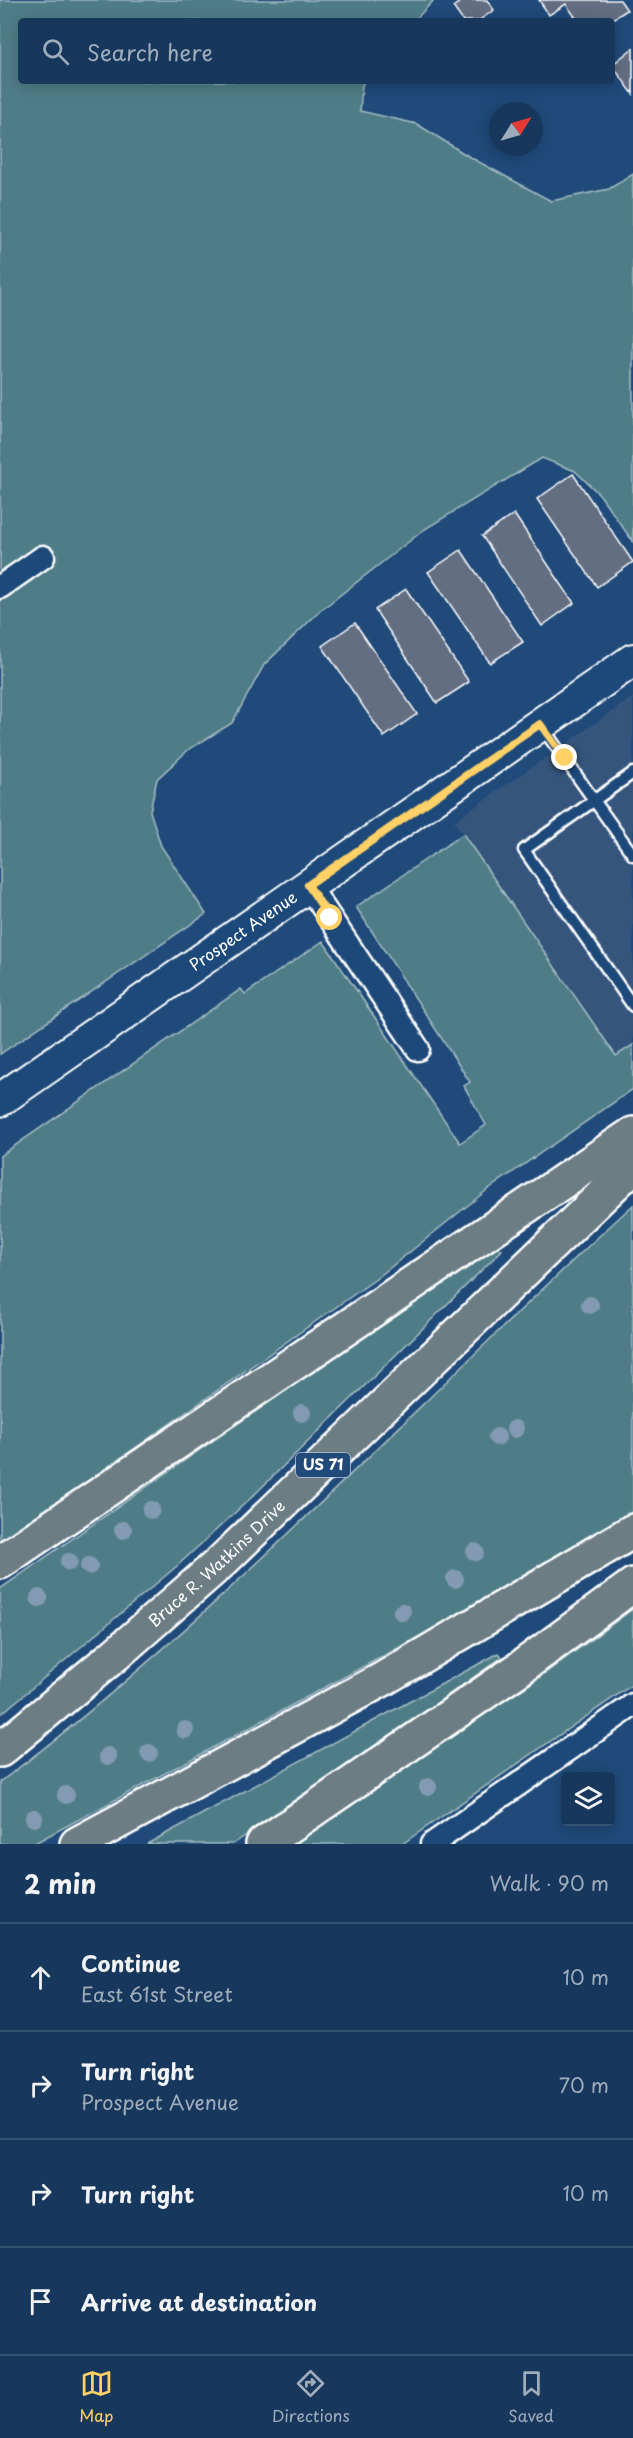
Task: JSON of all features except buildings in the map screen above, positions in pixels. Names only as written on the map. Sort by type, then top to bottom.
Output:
[{"type":"highway","points":[[0,1562],[633,1134]]},
{"type":"highway","name":"Bruce R. Watkins Drive","points":[[0,1750],[221,1563],[633,1166]]},
{"type":"highway","points":[[77,1844],[383,1679],[633,1531]]},
{"type":"highway","points":[[263,1844],[516,1671],[633,1585]]},
{"type":"main road","name":"Prospect Avenue","points":[[0,1100],[633,660]]},
{"type":"street","points":[[0,587],[43,557]]},
{"type":"street","points":[[308,885],[418,1049]]},
{"type":"street","points":[[432,1844],[633,1705]]},
{"type":"lane","points":[[540,724],[633,855]]},
{"type":"lane","points":[[633,773],[524,850],[633,1006]]},
{"type":"shaded area","points":[[633,697],[633,1045],[616,1056],[454,821]]},
{"type":"green space","points":[[0,0],[434,0],[417,18],[18,18],[18,84],[363,84],[360,111],[417,124],[468,156],[551,201],[609,189],[633,174],[633,542],[600,495],[575,471],[542,458],[425,529],[321,610],[264,665],[232,723],[188,750],[157,779],[150,811],[161,846],[206,914],[0,1054]]},
{"type":"green space","points":[[463,834],[616,1056],[633,1045],[633,1089],[487,1190],[376,1279],[0,1543],[0,1156],[241,989],[245,994],[323,941],[460,1143],[486,1125],[464,1086],[470,1082],[356,907]]},
{"type":"green space","points":[[633,1205],[633,1511],[495,1596],[33,1844],[0,1844],[0,1782],[84,1716],[245,1574]]},
{"type":"green space","points":[[497,1246],[502,1250],[252,1497],[177,1566],[0,1715],[0,1589],[372,1330]]},
{"type":"green space","points":[[633,1609],[633,1684],[402,1844],[290,1844],[432,1746],[532,1683]]},
{"type":"green space","points":[[499,1653],[502,1657],[233,1844],[147,1844]]},
{"type":"route","points":[[330,918],[308,885],[540,724],[565,758]]}]
